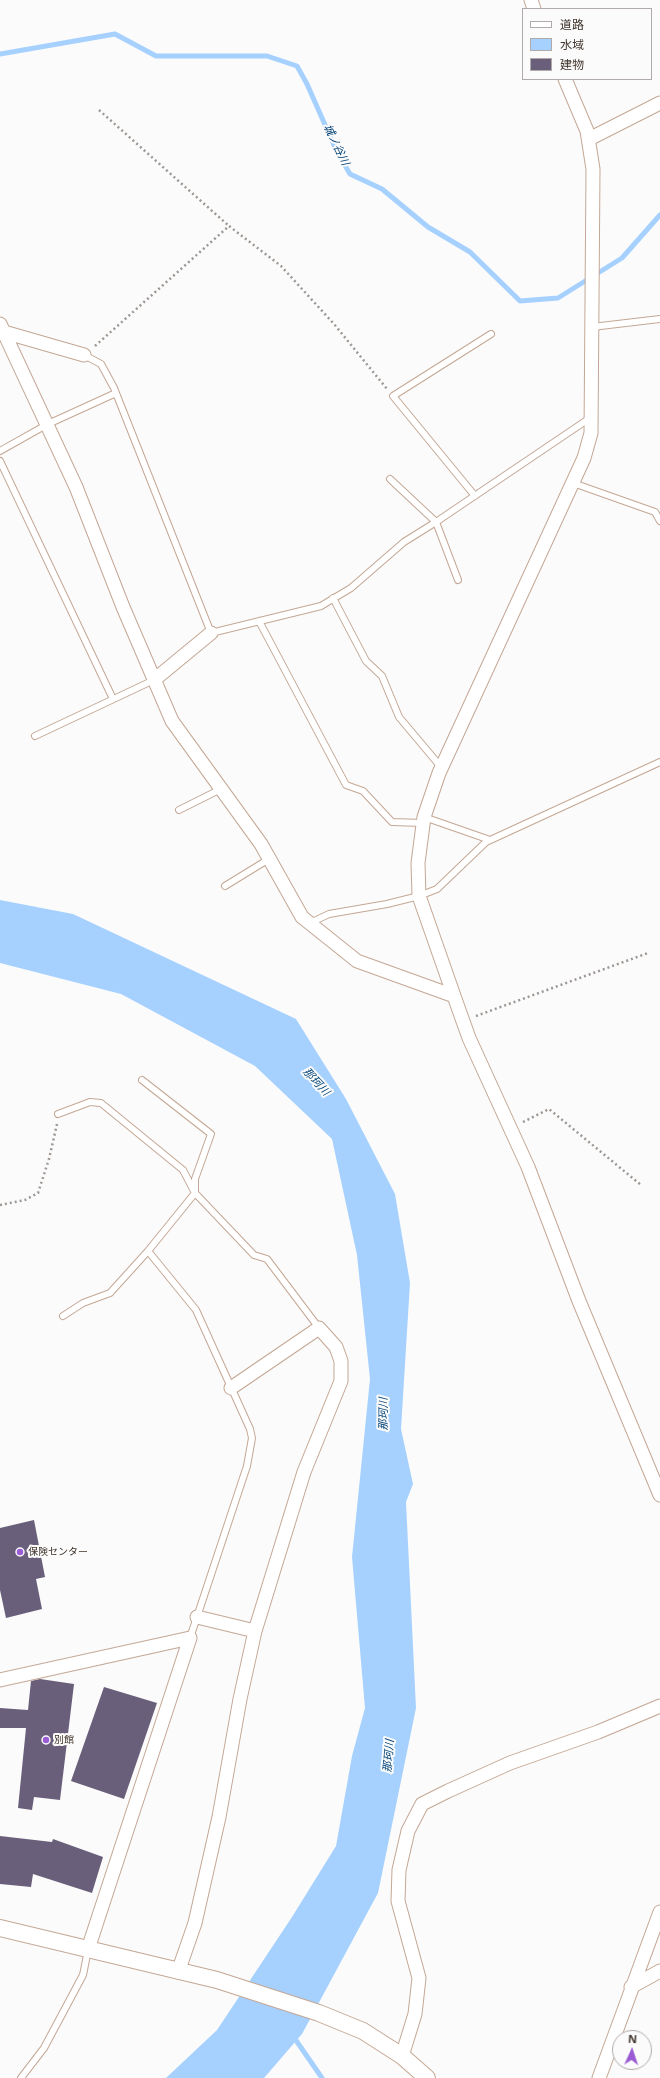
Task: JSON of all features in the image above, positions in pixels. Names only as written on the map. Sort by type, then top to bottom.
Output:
[{"type":"street","points":[[565,80],[587,131],[593,169],[591,433],[586,452],[573,483],[442,767],[424,820],[418,864],[419,896],[469,1038],[528,1167],[582,1308],[660,1495]]},
{"type":"street","points":[[589,138],[660,103]]},
{"type":"street","points":[[2,328],[84,355]]},
{"type":"street","points":[[2,328],[76,487],[123,607],[172,721],[269,859],[302,917],[357,961],[454,996]]},
{"type":"street","points":[[154,680],[211,633]]},
{"type":"street","points":[[178,1972],[197,1915],[219,1817],[240,1699],[255,1631],[304,1472],[341,1381],[341,1361],[336,1348],[319,1328],[231,1388]]},
{"type":"street","points":[[197,1617],[255,1631]]},
{"type":"street","points":[[0,1680],[190,1638]]},
{"type":"street","points":[[88,1949],[190,1638]]},
{"type":"street","points":[[402,2056],[415,2014],[419,1978],[398,1901],[399,1870],[408,1831],[422,1804],[510,1763],[598,1732],[660,1706]]},
{"type":"street","points":[[599,2078],[631,1987],[660,1912]]},
{"type":"street","points":[[0,1928],[178,1972],[217,1980],[319,2013],[363,2031],[402,2056],[427,2078]]},
{"type":"street","points":[[631,1987],[660,1971]]},
{"type":"lane","points":[[592,327],[660,319]]},
{"type":"lane","points":[[475,496],[393,396],[492,334]]},
{"type":"lane","points":[[84,355],[101,364],[116,393],[211,633],[320,606],[351,588],[404,542],[592,417]]},
{"type":"lane","points":[[0,451],[48,424],[116,393]]},
{"type":"lane","points":[[0,461],[113,699]]},
{"type":"lane","points":[[390,479],[436,522],[458,580]]},
{"type":"lane","points":[[573,483],[655,512],[660,521]]},
{"type":"lane","points":[[333,598],[366,661],[382,676],[399,717],[442,767]]},
{"type":"lane","points":[[259,621],[346,785],[364,791],[392,822],[424,820],[490,840]]},
{"type":"lane","points":[[35,736],[154,680]]},
{"type":"lane","points":[[310,923],[329,914],[419,896],[437,889],[490,840],[660,762]]},
{"type":"lane","points":[[179,810],[220,789]]},
{"type":"lane","points":[[225,886],[269,859]]},
{"type":"lane","points":[[63,1316],[83,1303],[110,1293],[148,1251],[194,1193],[195,1179],[210,1134],[142,1080]]},
{"type":"lane","points":[[58,1114],[90,1102],[102,1103],[183,1170],[194,1193],[254,1255],[267,1259],[319,1328]]},
{"type":"lane","points":[[148,1251],[196,1310],[252,1438],[247,1466],[190,1638]]},
{"type":"lane","points":[[21,2078],[44,2048],[83,1975],[88,1949]]},
{"type":"path","points":[[99,110],[230,226],[281,266],[334,324],[393,396]]},
{"type":"path","points":[[84,355],[230,226]]},
{"type":"path","points":[[463,1021],[648,953]]},
{"type":"path","points":[[510,1128],[549,1109],[642,1185]]},
{"type":"path","points":[[0,1205],[25,1200],[38,1193],[49,1159],[58,1114]]},
{"type":"water","name":"那珂川","points":[[0,900],[73,914],[296,1019],[346,1099],[395,1194],[410,1283],[401,1429],[413,1484],[406,1502],[416,1708],[378,1893],[302,2034],[264,2078],[166,2078],[217,2030],[292,1917],[336,1846],[352,1756],[365,1708],[352,1557],[370,1379],[357,1255],[332,1139],[255,1066],[121,994],[0,963]]},
{"type":"building","name":"保険センター","points":[[34,1520],[45,1577],[36,1579],[42,1609],[6,1618],[0,1590],[0,1528]]},
{"type":"building","name":"別館","points":[[40,1679],[74,1684],[60,1800],[34,1797],[32,1810],[18,1808],[26,1728],[0,1728],[0,1708],[28,1710],[31,1681]]},
{"type":"building","points":[[104,1687],[157,1703],[124,1799],[71,1781]]},
{"type":"building","points":[[0,1836],[52,1842],[53,1839],[103,1857],[92,1893],[33,1874],[31,1887],[0,1884]]},
{"type":"waterway","name":"城ノ谷川","points":[[0,54],[115,34],[156,56],[267,56],[297,66],[307,84],[337,152],[350,174],[382,189],[428,227],[470,252],[520,301],[558,298],[622,258],[660,215]]},
{"type":"waterway","points":[[293,2036],[322,2078]]},
{"type":"place","name":"保険センター","points":[[20,1552]]},
{"type":"place","name":"別館","points":[[46,1740]]}]
